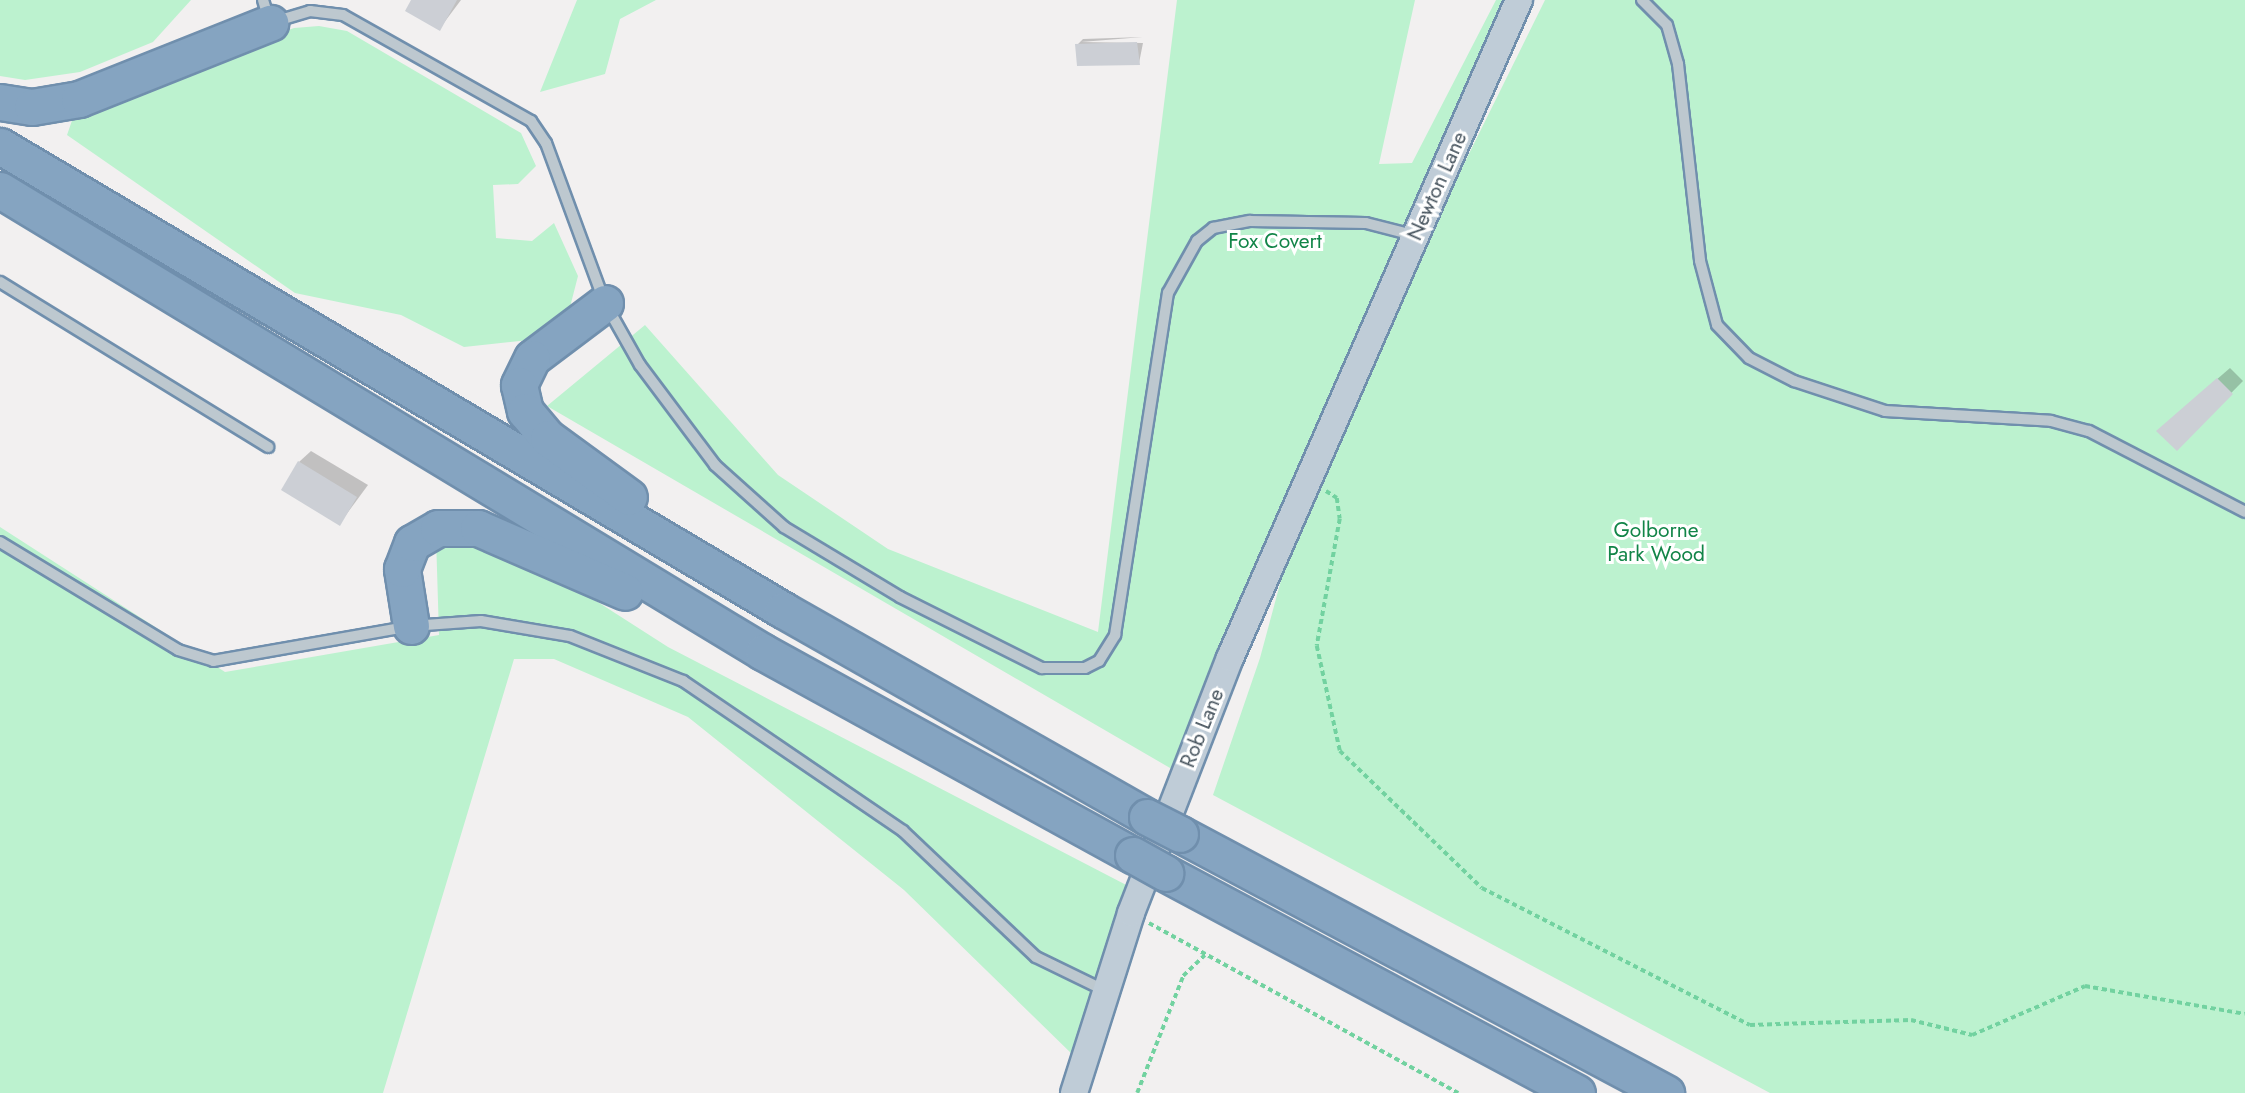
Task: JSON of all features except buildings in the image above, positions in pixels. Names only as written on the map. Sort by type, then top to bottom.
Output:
[{"type":"highway","points":[[0,102],[32,107],[79,99],[267,11]]},
{"type":"highway","points":[[0,146],[783,610],[1147,817],[1666,1093]]},
{"type":"highway","points":[[0,190],[763,652],[1166,873],[1577,1093]]},
{"type":"highway","points":[[605,303],[531,358],[519,385],[525,411],[548,438],[783,610]]},
{"type":"highway","points":[[411,626],[402,569],[412,543],[438,528],[478,528],[763,652]]},
{"type":"street","name":"Newton Lane","points":[[1356,372],[1519,0]]},
{"type":"street","name":"Rob Lane","points":[[1074,1093],[1104,990],[1216,693],[1356,372]]},
{"type":"lane","points":[[1642,0],[1667,25],[1681,76],[1700,261],[1717,325],[1749,358],[1794,381],[1885,411],[2051,421],[2089,431],[2245,513]]},
{"type":"lane","points":[[267,11],[310,11],[343,15],[531,121],[551,154],[605,303],[682,425],[749,499],[900,597],[1019,661],[1064,671],[1098,661],[1115,635],[1168,293],[1197,241],[1213,228],[1250,221],[1366,223],[1415,236]]},
{"type":"lane","points":[[0,282],[268,447]]},
{"type":"lane","points":[[0,542],[178,650],[213,661],[411,626],[469,621],[528,626],[683,681],[903,831],[1036,957],[1104,990]]},
{"type":"path","points":[[1308,480],[1337,498],[1340,519],[1317,646],[1340,751],[1482,888],[1750,1024],[1911,1020],[1972,1035],[2085,986],[2245,1014]]},
{"type":"path","points":[[1132,913],[1458,1093]]},
{"type":"path","points":[[1138,1093],[1183,976],[1205,955]]},
{"type":"green space","points":[[0,0],[191,0],[153,42],[80,72],[25,80],[0,76]]},
{"type":"green space","points":[[577,0],[656,0],[620,19],[605,74],[540,92]]},
{"type":"green space","points":[[1177,0],[1415,0],[1379,164],[1412,163],[1496,0],[1516,0],[1323,449],[1545,0],[2245,0],[2245,1093],[1770,1093],[1213,795],[1260,658],[1305,491],[1189,779],[547,406],[645,325],[778,475],[888,549],[1098,632]]},
{"type":"green space","points":[[319,26],[347,31],[521,133],[536,166],[518,184],[493,185],[496,238],[532,241],[554,223],[578,276],[569,311],[529,340],[464,347],[401,315],[295,293],[67,135],[77,106],[294,28]]},
{"type":"green space","points":[[0,527],[225,672],[439,635],[436,537],[497,549],[565,581],[668,647],[1134,889],[1075,1057],[904,890],[688,717],[554,659],[514,659],[383,1093],[0,1093]]},
{"type":"park label","name":"Fox Covert","points":[[1275,241]]},
{"type":"park label","name":"Golborne Park Wood","points":[[1656,542]]}]
